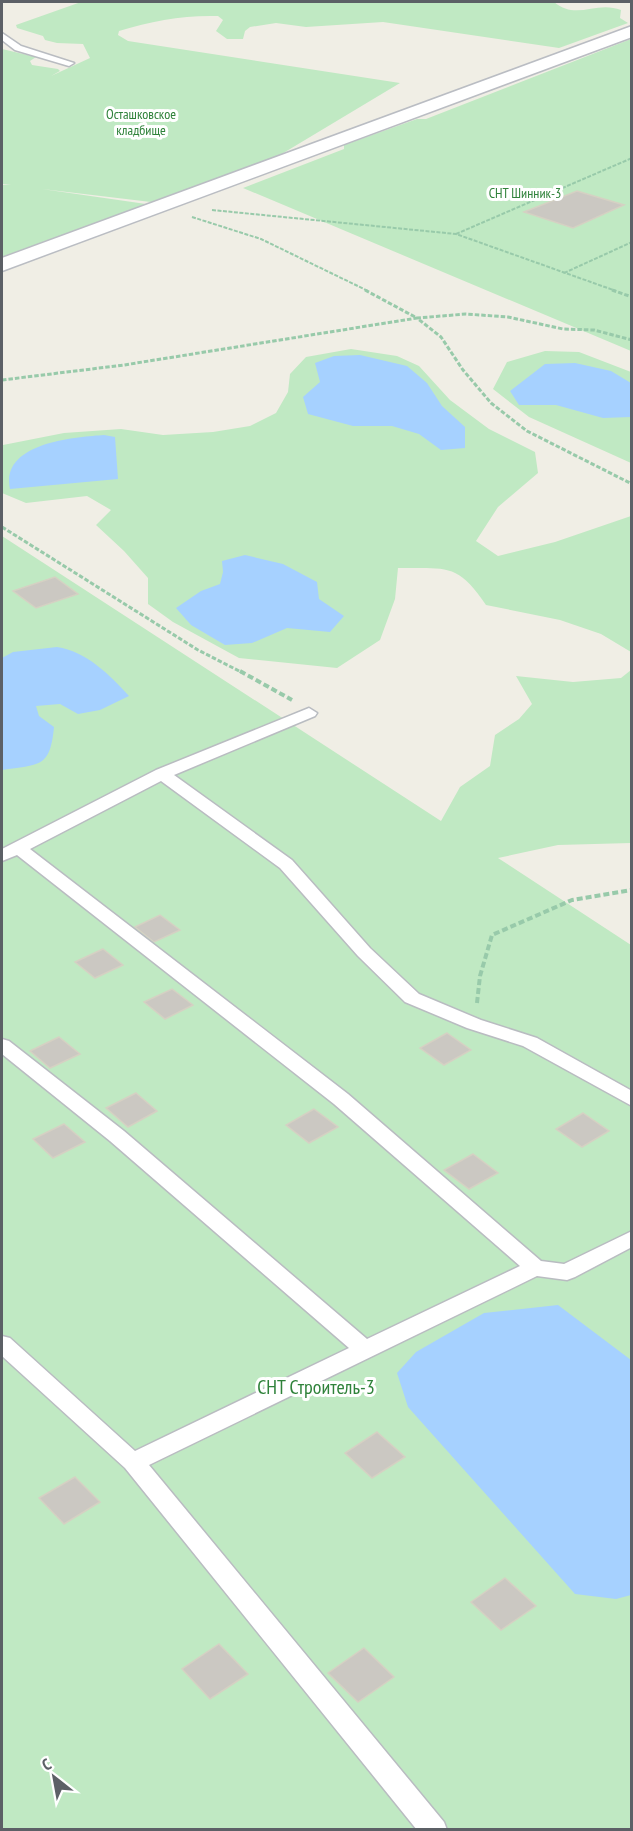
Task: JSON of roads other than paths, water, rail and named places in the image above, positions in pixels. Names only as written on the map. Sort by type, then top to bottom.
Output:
[{"type":"street","points":[[2,265],[632,31]]},
{"type":"lane","points":[[2,36],[18,48],[69,63]]},
{"type":"lane","points":[[309,713],[162,774],[10,852],[341,1099],[535,1268]]},
{"type":"lane","points":[[162,774],[286,864],[364,952],[412,998],[474,1024],[530,1042],[632,1100]]},
{"type":"lane","points":[[2,1045],[117,1136],[365,1350]]},
{"type":"lane","points":[[133,1462],[535,1268],[567,1272],[632,1238]]},
{"type":"lane","points":[[2,1344],[133,1462],[434,1830]]},
{"type":"water","points":[[360,355],[407,366],[427,383],[442,406],[465,427],[465,448],[441,450],[419,434],[392,426],[353,426],[308,414],[303,397],[320,382],[315,363],[334,356]]},
{"type":"water","points":[[575,363],[611,371],[631,383],[631,417],[603,418],[556,405],[519,405],[510,391],[545,364]]},
{"type":"water","points":[[104,435],[115,437],[118,479],[10,489],[10,473],[17,461],[28,452],[60,441]]},
{"type":"water","points":[[245,555],[283,564],[317,582],[319,599],[344,616],[330,632],[287,628],[252,643],[225,645],[191,625],[176,608],[201,591],[220,584],[223,572],[222,561]]},
{"type":"water","points":[[57,647],[78,653],[97,665],[129,696],[100,710],[78,714],[60,704],[36,706],[39,716],[54,727],[46,757],[34,765],[2,770],[2,658],[13,652]]},
{"type":"water","points":[[558,1305],[631,1360],[631,1595],[616,1599],[575,1594],[408,1407],[397,1373],[416,1352],[484,1313]]},
{"type":"park label","name":"Осташковское кладбище","points":[[141,122]]},
{"type":"park label","name":"СНТ Шинник-3","points":[[525,193]]},
{"type":"park label","name":"СНТ Строитель-3","points":[[316,1387]]}]
